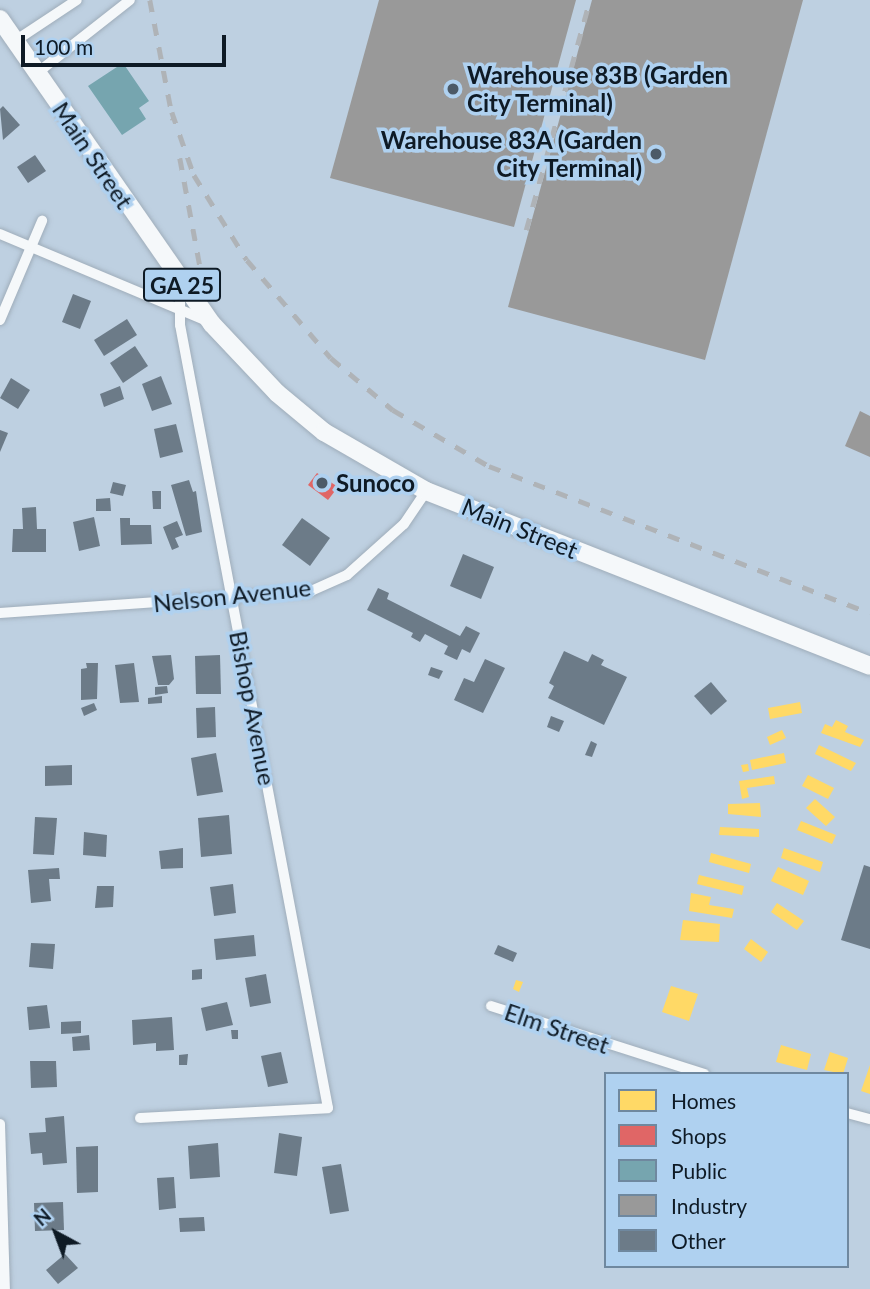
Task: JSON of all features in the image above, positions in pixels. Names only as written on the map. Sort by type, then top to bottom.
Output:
[{"type":"main road","name":"Main Street","points":[[0,19],[180,282],[212,324],[300,413],[362,457],[426,491],[870,666]]},
{"type":"street","points":[[15,41],[77,0]]},
{"type":"street","points":[[37,73],[130,0]]},
{"type":"street","points":[[0,320],[42,221]]},
{"type":"street","name":"Main Street","points":[[0,234],[181,307],[212,324]]},
{"type":"street","name":"Bishop Avenue","points":[[140,1118],[328,1108],[180,325],[180,282]]},
{"type":"street","name":"Nelson Avenue","points":[[0,613],[311,591],[347,575],[404,524],[426,491]]},
{"type":"street","name":"Elm Street","points":[[491,1006],[698,1072]]},
{"type":"street","points":[[849,1114],[870,1119]]},
{"type":"street","points":[[0,1124],[5,1289]]},
{"type":"building: Homes","points":[[800,702],[802,713],[770,719],[768,708]]},
{"type":"building: Homes","points":[[836,720],[848,726],[845,732],[864,740],[860,747],[821,733],[825,724],[832,727]]},
{"type":"building: Homes","points":[[782,730],[786,738],[770,745],[767,737]]},
{"type":"building: Homes","points":[[819,745],[856,763],[851,771],[815,754]]},
{"type":"building: Homes","points":[[784,753],[786,763],[752,770],[750,760]]},
{"type":"building: Homes","points":[[748,764],[749,771],[743,772],[741,765]]},
{"type":"building: Homes","points":[[808,775],[834,788],[828,799],[802,786]]},
{"type":"building: Homes","points":[[774,776],[775,784],[747,788],[749,797],[742,799],[739,781]]},
{"type":"building: Homes","points":[[815,799],[835,817],[826,826],[806,808]]},
{"type":"building: Homes","points":[[760,803],[761,817],[728,814],[728,804]]},
{"type":"building: Homes","points":[[801,821],[836,835],[832,844],[797,830]]},
{"type":"building: Homes","points":[[720,827],[759,829],[759,837],[719,835]]},
{"type":"building: Homes","points":[[784,848],[823,862],[820,872],[781,858]]},
{"type":"building: Homes","points":[[711,853],[751,864],[749,873],[709,862]]},
{"type":"building: Homes","points":[[778,867],[809,881],[803,895],[771,881]]},
{"type":"building: Homes","points":[[699,875],[744,886],[742,895],[697,884]]},
{"type":"building: Homes","points":[[691,893],[711,897],[709,905],[734,909],[732,918],[689,911]]},
{"type":"building: Homes","points":[[777,903],[804,921],[797,930],[771,912]]},
{"type":"building: Homes","points":[[683,920],[720,924],[719,942],[680,940]]},
{"type":"building: Homes","points":[[751,939],[768,952],[761,962],[744,949]]},
{"type":"building: Homes","points":[[516,980],[523,982],[519,992],[513,989]]},
{"type":"building: Homes","points":[[671,986],[698,994],[689,1021],[662,1012]]},
{"type":"building: Homes","points":[[781,1045],[811,1054],[807,1070],[776,1062]]},
{"type":"building: Homes","points":[[830,1052],[848,1058],[844,1072],[824,1070]]},
{"type":"building: Homes","points":[[870,1065],[870,1094],[861,1091]]},
{"type":"building: Shops","points":[[317,473],[338,487],[328,500],[308,485]]},
{"type":"building: Public","points":[[123,63],[149,101],[139,108],[146,119],[122,135],[88,86]]},
{"type":"building: Industry","name":"Warehouse 83B (Garden City Terminal)","points":[[379,0],[576,0],[514,227],[330,178]]},
{"type":"building: Industry","name":"Warehouse 83A (Garden City Terminal)","points":[[592,0],[803,0],[705,360],[508,307]]},
{"type":"building: Industry","points":[[860,411],[870,416],[870,457],[845,446]]},
{"type":"building: Other","points":[[3,106],[20,125],[3,140],[0,109]]},
{"type":"building: Other","points":[[35,155],[46,171],[28,183],[17,167]]},
{"type":"building: Other","points":[[73,294],[91,301],[80,329],[62,322]]},
{"type":"building: Other","points":[[127,319],[137,335],[104,356],[94,340]]},
{"type":"building: Other","points":[[135,346],[148,366],[123,383],[110,363]]},
{"type":"building: Other","points":[[161,376],[172,404],[152,411],[142,384]]},
{"type":"building: Other","points":[[11,378],[30,390],[18,409],[0,398]]},
{"type":"building: Other","points":[[120,386],[124,399],[104,407],[100,394]]},
{"type":"building: Other","points":[[176,424],[183,452],[160,458],[154,429]]},
{"type":"building: Other","points":[[0,430],[8,433],[0,452]]},
{"type":"building: Other","points":[[189,480],[193,492],[196,491],[202,532],[186,536],[171,485]]},
{"type":"building: Other","points":[[113,482],[126,485],[123,496],[110,493]]},
{"type":"building: Other","points":[[152,491],[161,491],[161,509],[153,509]]},
{"type":"building: Other","points":[[110,498],[111,511],[96,511],[96,499]]},
{"type":"building: Other","points":[[36,507],[37,529],[46,529],[46,552],[12,552],[13,529],[23,529],[22,508]]},
{"type":"building: Other","points":[[94,517],[100,546],[79,551],[73,522]]},
{"type":"building: Other","points":[[120,518],[130,518],[130,525],[151,525],[152,544],[121,545]]},
{"type":"building: Other","points":[[302,518],[330,538],[310,566],[282,545]]},
{"type":"building: Other","points":[[177,521],[183,535],[175,538],[179,547],[172,550],[163,527]]},
{"type":"building: Other","points":[[463,554],[494,567],[481,599],[450,586]]},
{"type":"building: Other","points":[[378,588],[389,593],[387,599],[460,636],[466,626],[480,633],[470,653],[462,649],[457,660],[444,654],[448,646],[425,634],[420,642],[411,637],[413,633],[367,610]]},
{"type":"building: Other","points":[[564,651],[588,662],[592,654],[604,660],[601,665],[627,677],[604,725],[548,698],[554,686],[549,683]]},
{"type":"building: Other","points":[[171,655],[174,679],[169,685],[158,685],[152,656]]},
{"type":"building: Other","points":[[220,655],[221,694],[196,694],[195,656]]},
{"type":"building: Other","points":[[485,659],[505,668],[483,713],[454,700],[464,678],[474,682]]},
{"type":"building: Other","points":[[86,663],[98,663],[97,699],[81,700],[81,669],[87,668]]},
{"type":"building: Other","points":[[134,663],[139,702],[120,703],[115,665]]},
{"type":"building: Other","points":[[431,667],[443,671],[439,679],[428,675]]},
{"type":"building: Other","points":[[711,682],[727,701],[711,715],[694,696]]},
{"type":"building: Other","points":[[167,686],[168,693],[155,695],[155,687]]},
{"type":"building: Other","points":[[162,696],[162,703],[148,704],[148,698]]},
{"type":"building: Other","points":[[94,703],[97,710],[84,716],[81,708]]},
{"type":"building: Other","points":[[215,707],[216,737],[197,738],[196,708]]},
{"type":"building: Other","points":[[551,716],[564,721],[559,732],[547,727]]},
{"type":"building: Other","points":[[591,741],[597,744],[592,757],[585,755]]},
{"type":"building: Other","points":[[216,753],[223,792],[197,796],[191,758]]},
{"type":"building: Other","points":[[72,765],[72,785],[45,786],[45,766]]},
{"type":"building: Other","points":[[229,815],[232,854],[201,857],[198,818]]},
{"type":"building: Other","points":[[35,817],[57,818],[54,855],[33,854]]},
{"type":"building: Other","points":[[84,832],[107,835],[106,857],[83,855]]},
{"type":"building: Other","points":[[183,848],[183,868],[161,869],[159,851]]},
{"type":"building: Other","points":[[864,865],[870,867],[870,949],[841,940]]},
{"type":"building: Other","points":[[59,868],[60,879],[49,879],[51,901],[31,903],[28,870]]},
{"type":"building: Other","points":[[233,884],[236,913],[214,916],[210,887]]},
{"type":"building: Other","points":[[97,886],[114,886],[113,907],[95,908]]},
{"type":"building: Other","points":[[254,935],[256,956],[216,960],[214,939]]},
{"type":"building: Other","points":[[31,943],[55,944],[53,969],[29,967]]},
{"type":"building: Other","points":[[498,945],[517,953],[513,962],[494,954]]},
{"type":"building: Other","points":[[202,969],[202,979],[192,980],[192,970]]},
{"type":"building: Other","points":[[266,974],[271,1003],[250,1007],[245,978]]},
{"type":"building: Other","points":[[227,1002],[233,1025],[206,1031],[201,1008]]},
{"type":"building: Other","points":[[47,1005],[50,1028],[29,1030],[27,1007]]},
{"type":"building: Other","points":[[172,1017],[174,1050],[156,1051],[156,1043],[133,1045],[132,1020]]},
{"type":"building: Other","points":[[81,1021],[81,1033],[61,1034],[61,1022]]},
{"type":"building: Other","points":[[231,1030],[238,1030],[238,1039],[232,1039]]},
{"type":"building: Other","points":[[89,1035],[90,1050],[73,1051],[72,1037]]},
{"type":"building: Other","points":[[281,1052],[288,1083],[268,1087],[261,1056]]},
{"type":"building: Other","points":[[188,1054],[187,1065],[179,1065],[179,1055]]},
{"type":"building: Other","points":[[30,1061],[56,1061],[57,1087],[31,1088]]},
{"type":"building: Other","points":[[64,1116],[67,1163],[43,1165],[42,1153],[31,1154],[29,1133],[46,1132],[45,1118]]},
{"type":"building: Other","points":[[279,1133],[302,1137],[297,1176],[274,1173]]},
{"type":"building: Other","points":[[218,1143],[220,1177],[190,1179],[188,1146]]},
{"type":"building: Other","points":[[98,1146],[98,1192],[77,1193],[76,1147]]},
{"type":"building: Other","points":[[341,1164],[349,1211],[330,1214],[322,1167]]},
{"type":"building: Other","points":[[174,1177],[176,1208],[159,1210],[157,1178]]},
{"type":"building: Other","points":[[63,1202],[64,1230],[35,1231],[34,1203]]},
{"type":"building: Other","points":[[204,1217],[205,1231],[180,1232],[179,1218]]},
{"type":"building: Other","points":[[65,1254],[78,1268],[58,1284],[46,1270]]},
{"type":"railway","points":[[150,0],[173,120]]},
{"type":"railway","points":[[526,230],[590,0]]},
{"type":"railway","points":[[172,112],[194,175],[247,260],[331,358],[393,410],[489,466],[870,613]]},
{"type":"railway","points":[[180,158],[205,293]]},
{"type":"place","name":"Warehouse 83B (Garden City Terminal)","points":[[453,89]]},
{"type":"place","name":"Warehouse 83A (Garden City Terminal)","points":[[656,154]]},
{"type":"place","name":"Sunoco","points":[[322,483]]}]
